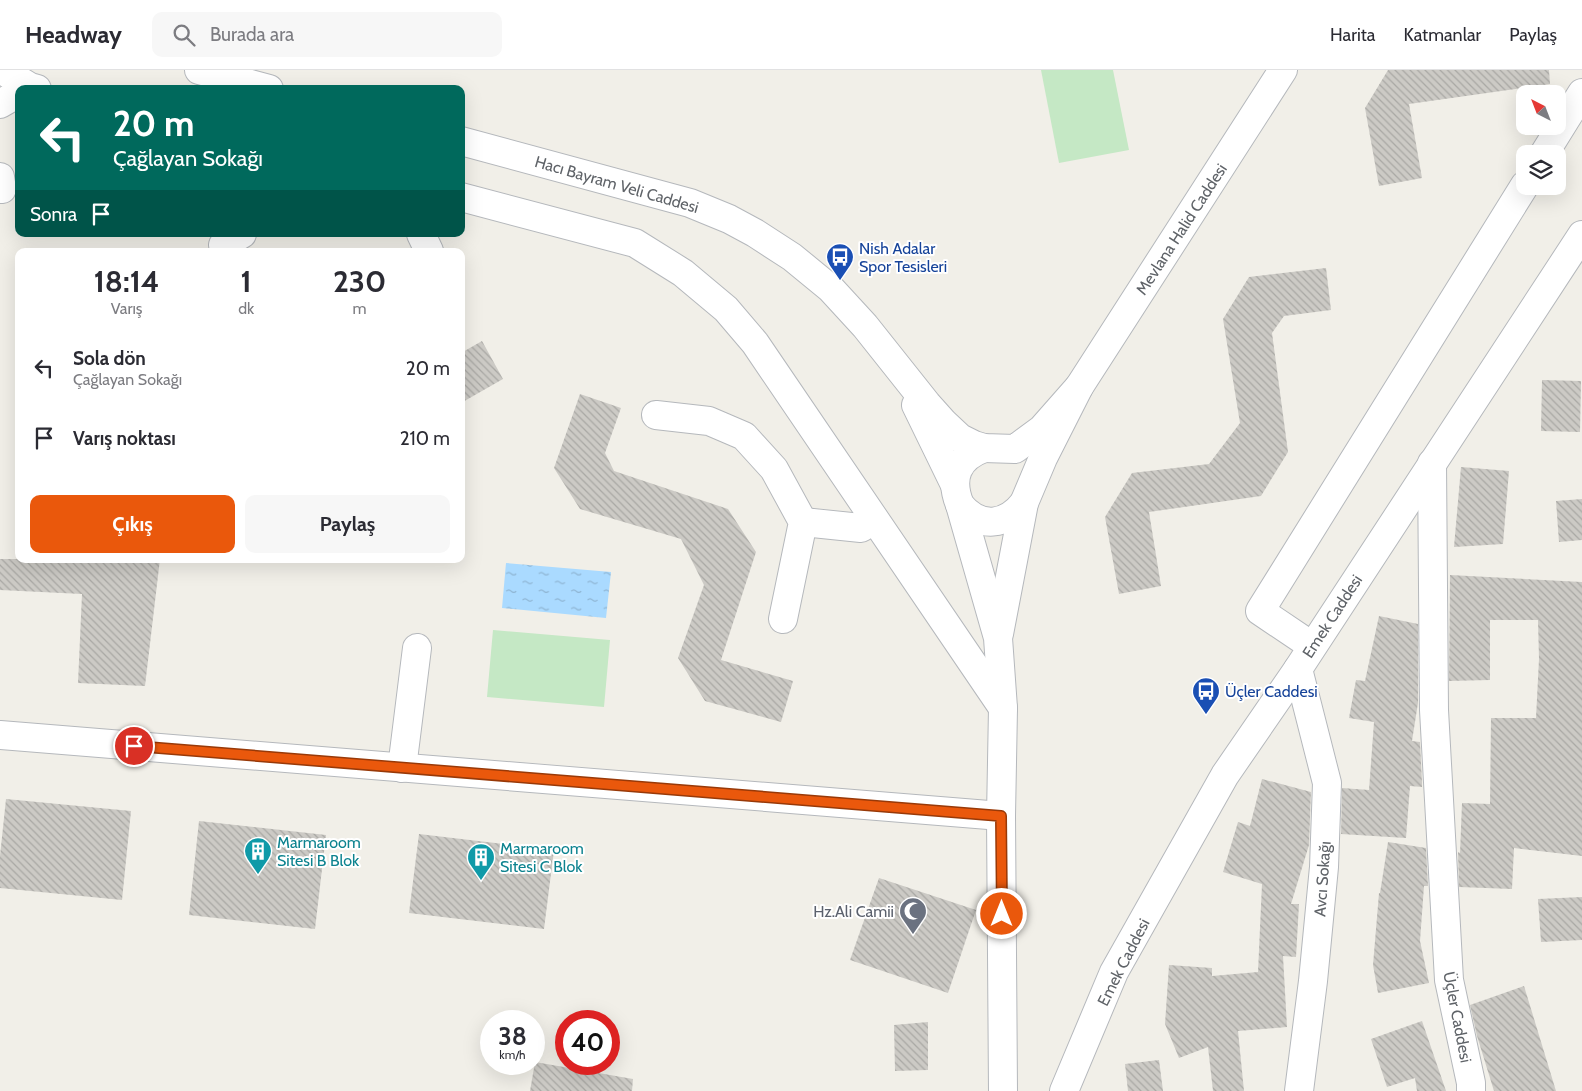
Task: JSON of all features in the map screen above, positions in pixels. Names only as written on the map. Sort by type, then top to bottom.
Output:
[{"type":"street","points":[[2,70],[23,85]]},
{"type":"street","points":[[199,70],[253,85]]},
{"type":"street","name":"Mevlana Halid Caddesi","points":[[1026,497],[1043,458],[1079,387],[1283,70]]},
{"type":"street","points":[[1550,145],[1582,93]]},
{"type":"street","points":[[0,104],[15,96]]},
{"type":"street","name":"Hacı Bayram Veli Caddesi","points":[[465,142],[690,203],[729,219],[792,257],[831,289],[897,365]]},
{"type":"street","points":[[1312,646],[1260,612],[1519,195]]},
{"type":"street","points":[[465,198],[634,243],[683,273],[726,309],[755,343],[1003,708]]},
{"type":"street","name":"Emek Caddesi","points":[[1064,1091],[1114,972],[1225,775],[1298,669],[1582,234]]},
{"type":"street","points":[[897,365],[927,404],[952,431],[967,442],[995,449],[1019,458],[1026,468],[1029,479],[998,638]]},
{"type":"street","points":[[897,365],[957,494],[972,517],[996,522],[1008,519],[1017,512],[1026,497]]},
{"type":"street","name":"Mevlana Halid Caddesi","points":[[995,449],[1015,449],[1042,430],[1079,387]]},
{"type":"street","points":[[656,415],[710,421],[744,436],[774,469],[803,522],[784,619]]},
{"type":"street","points":[[995,449],[972,452],[956,472],[957,494],[998,638],[1003,708],[1001,816],[1003,1091]]},
{"type":"street","name":"Üçler Caddesi","points":[[1432,463],[1434,710],[1449,980],[1471,1083],[1471,1091]]},
{"type":"street","points":[[803,522],[861,528],[874,518]]},
{"type":"street","points":[[402,768],[417,648]]},
{"type":"street","name":"Avcı Sokağı","points":[[1298,669],[1327,783],[1324,867],[1300,1091]]},
{"type":"street","points":[[0,735],[1001,816]]},
{"type":"green space","points":[[1041,70],[1113,70],[1129,150],[1059,163]]},
{"type":"green space","points":[[493,630],[610,640],[604,707],[487,697]]},
{"type":"water","points":[[506,563],[611,572],[606,618],[502,608]]},
{"type":"building","points":[[1388,70],[1549,70],[1550,84],[1516,85],[1516,89],[1409,104],[1422,178],[1379,186],[1365,108]]},
{"type":"building","points":[[1326,268],[1331,310],[1284,316],[1272,333],[1288,452],[1261,496],[1149,512],[1161,586],[1119,594],[1105,517],[1132,473],[1209,464],[1240,423],[1223,319],[1249,277]]},
{"type":"building","points":[[482,341],[503,379],[465,401],[465,351]]},
{"type":"building","points":[[1542,380],[1581,381],[1580,432],[1541,431]]},
{"type":"building","points":[[580,394],[621,408],[605,453],[614,471],[728,509],[756,552],[721,660],[793,681],[781,722],[705,701],[678,658],[704,585],[681,539],[580,509],[554,468]]},
{"type":"building","points":[[1461,467],[1509,471],[1503,544],[1454,547]]},
{"type":"building","points":[[1582,499],[1582,540],[1559,542],[1556,501]]},
{"type":"building","points":[[0,559],[15,559],[15,563],[160,563],[145,686],[78,683],[82,594],[0,590]]},
{"type":"building","points":[[1450,575],[1582,582],[1582,856],[1514,848],[1512,889],[1459,887],[1458,852],[1460,853],[1462,803],[1490,804],[1491,718],[1536,718],[1539,659],[1538,620],[1490,620],[1490,680],[1449,681]]},
{"type":"building","points":[[1379,616],[1418,624],[1418,703],[1412,741],[1420,742],[1422,787],[1410,786],[1406,838],[1341,834],[1342,788],[1369,790],[1374,722],[1349,718],[1356,680],[1365,681]]},
{"type":"building","points":[[1262,779],[1311,792],[1309,845],[1291,904],[1299,904],[1296,957],[1283,956],[1287,1027],[1238,1031],[1244,1091],[1213,1091],[1208,1047],[1179,1058],[1165,1024],[1169,965],[1212,968],[1212,976],[1258,972],[1262,884],[1223,872],[1238,822],[1250,826]]},
{"type":"building","points":[[6,799],[131,811],[122,900],[0,888],[0,856]]},
{"type":"building","name":"Marmaroom Sitesi B Blok","points":[[199,821],[326,835],[315,929],[189,915]]},
{"type":"building","name":"Marmaroom Sitesi C Blok","points":[[419,834],[554,850],[544,929],[409,913]]},
{"type":"building","points":[[1388,842],[1426,848],[1428,886],[1424,886],[1420,941],[1429,983],[1378,993],[1373,965],[1379,893]]},
{"type":"building","name":"Hz.Ali Camii","points":[[879,878],[976,910],[948,993],[850,960]]},
{"type":"building","points":[[1582,897],[1582,940],[1541,942],[1538,899]]},
{"type":"building","points":[[1524,986],[1556,1091],[1494,1091],[1477,1036],[1470,1005]]},
{"type":"building","points":[[1422,1021],[1446,1091],[1417,1091],[1415,1078],[1387,1087],[1371,1039]]},
{"type":"building","points":[[928,1022],[928,1070],[895,1071],[894,1025]]},
{"type":"building","points":[[1159,1060],[1163,1091],[1128,1091],[1125,1064]]},
{"type":"building","points":[[545,1064],[555,1065],[555,1075],[610,1075],[633,1079],[632,1091],[530,1091],[533,1075],[545,1075]]},
{"type":"place","name":"Nish Adalar Spor Tesisleri","points":[[840,281]]},
{"type":"place","name":"Üçler Caddesi","points":[[1206,715]]},
{"type":"place","name":"Marmaroom Sitesi B Blok","points":[[258,875]]},
{"type":"place","name":"Marmaroom Sitesi C Blok","points":[[481,881]]},
{"type":"place","name":"Hz.Ali Camii","points":[[913,935]]},
{"type":"route","points":[[134,746],[1001,816],[1002,914]]}]
